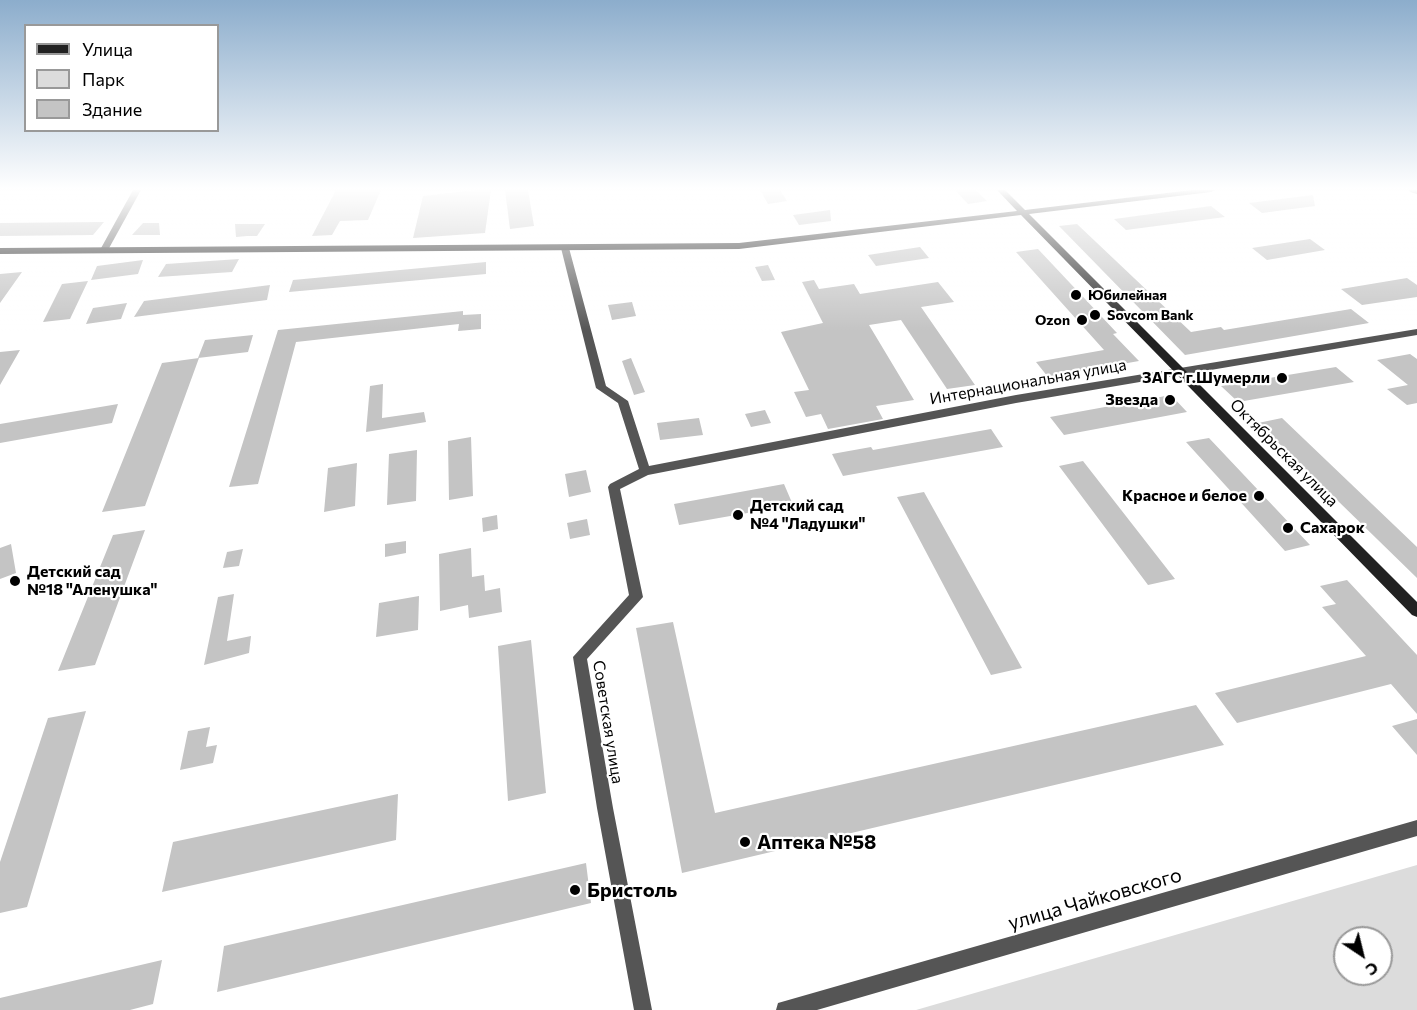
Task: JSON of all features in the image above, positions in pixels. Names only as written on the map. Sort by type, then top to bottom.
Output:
[{"type":"main road","points":[[0,251],[739,246],[816,237]]},
{"type":"main road","name":"Октябрьская улица","points":[[1048,237],[1417,611]]},
{"type":"street","points":[[104,250],[111,237]]},
{"type":"street","points":[[565,248],[601,388],[623,401],[645,471]]},
{"type":"street","name":"Интернациональная улица","points":[[645,471],[1016,399],[1417,332]]},
{"type":"street","name":"Советская улица","points":[[643,1010],[605,808],[580,657],[636,597],[614,487],[645,471]]},
{"type":"street","name":"улица Чайковского","points":[[785,1010],[1417,828]]},
{"type":"green space","points":[[1417,865],[1417,1010],[916,1010]]},
{"type":"building","points":[[1070,237],[1091,237],[1191,332],[1221,327],[1224,330],[1351,309],[1369,323],[1185,355]]},
{"type":"building","points":[[1310,239],[1325,250],[1267,260],[1252,248]]},
{"type":"building","points":[[920,247],[929,258],[876,266],[868,255]]},
{"type":"building","points":[[1038,249],[1117,333],[1113,334],[1139,361],[1048,377],[1036,362],[1104,350],[1016,252]]},
{"type":"building","points":[[239,259],[232,272],[158,277],[166,264]]},
{"type":"building","points":[[143,260],[138,274],[91,280],[97,266]]},
{"type":"building","points":[[486,262],[486,274],[289,292],[293,280]]},
{"type":"building","points":[[768,265],[775,280],[762,281],[755,267]]},
{"type":"building","points":[[22,272],[0,303],[0,274]]},
{"type":"building","points":[[1407,278],[1417,285],[1417,297],[1362,305],[1341,289]]},
{"type":"building","points":[[814,280],[819,289],[854,284],[860,294],[938,282],[954,302],[921,307],[975,385],[947,389],[901,320],[869,325],[914,400],[876,406],[883,419],[828,429],[821,414],[806,417],[794,392],[809,390],[781,332],[823,323],[802,282]]},
{"type":"building","points":[[88,281],[70,319],[43,322],[62,284]]},
{"type":"building","points":[[270,285],[267,300],[134,317],[144,301]]},
{"type":"building","points":[[632,302],[636,316],[612,320],[608,305]]},
{"type":"building","points":[[127,303],[121,319],[86,324],[93,308]]},
{"type":"building","points":[[463,311],[463,315],[481,314],[481,329],[458,331],[459,324],[296,342],[258,484],[229,487],[278,330]]},
{"type":"building","points":[[253,335],[248,352],[198,358],[205,340]]},
{"type":"building","points":[[20,350],[0,385],[0,352]]},
{"type":"building","points":[[1410,354],[1417,359],[1417,403],[1407,405],[1387,389],[1408,385],[1377,360]]},
{"type":"building","points":[[199,358],[145,506],[102,512],[162,363]]},
{"type":"building","points":[[631,358],[645,392],[634,395],[622,361]]},
{"type":"building","points":[[1336,367],[1354,382],[1238,402],[1221,386]]},
{"type":"building","points":[[383,384],[382,418],[424,412],[426,422],[366,432],[370,386]]},
{"type":"building","points":[[1171,395],[1187,412],[1064,435],[1050,417]]},
{"type":"building","points":[[118,404],[112,423],[0,443],[0,424]]},
{"type":"building","points":[[765,410],[771,423],[751,427],[745,414]]},
{"type":"building","points":[[699,418],[703,435],[660,440],[657,423]]},
{"type":"building","points":[[1282,418],[1417,547],[1417,578],[1258,423]]},
{"type":"building","points":[[991,429],[1003,447],[843,476],[832,454],[871,447],[873,450]]},
{"type":"building","points":[[471,437],[473,496],[449,500],[448,441]]},
{"type":"building","points":[[1209,438],[1310,545],[1285,551],[1186,442]]},
{"type":"building","points":[[417,450],[416,501],[387,505],[389,454]]},
{"type":"building","points":[[1083,461],[1175,579],[1148,585],[1059,466]]},
{"type":"building","points":[[357,463],[355,506],[324,512],[328,468]]},
{"type":"building","points":[[586,470],[591,492],[569,497],[565,474]]},
{"type":"building","points":[[784,484],[793,505],[679,525],[674,504]]},
{"type":"building","points":[[924,492],[1022,668],[991,675],[897,497]]},
{"type":"building","points":[[497,515],[498,529],[483,532],[482,518]]},
{"type":"building","points":[[587,519],[590,535],[570,539],[567,523]]},
{"type":"building","points":[[145,530],[95,665],[58,671],[113,535]]},
{"type":"building","points":[[406,541],[406,553],[385,557],[385,544]]},
{"type":"building","points":[[11,544],[16,573],[0,579],[0,548]]},
{"type":"building","points":[[471,548],[472,577],[484,575],[485,591],[500,588],[502,612],[469,618],[468,605],[440,611],[439,554]]},
{"type":"building","points":[[243,549],[239,566],[223,568],[227,552]]},
{"type":"building","points":[[1347,580],[1417,655],[1417,714],[1391,684],[1237,723],[1215,693],[1366,656],[1322,607],[1336,604],[1320,586]]},
{"type":"building","points":[[234,594],[227,641],[251,636],[249,653],[204,665],[218,597]]},
{"type":"building","points":[[419,596],[418,630],[376,637],[379,603]]},
{"type":"building","points":[[673,622],[715,813],[1196,705],[1224,745],[682,873],[636,628]]},
{"type":"building","points":[[531,640],[546,793],[508,801],[498,646]]},
{"type":"building","points":[[86,711],[27,907],[0,913],[0,862],[48,718]]},
{"type":"building","points":[[1417,719],[1417,755],[1392,726]]},
{"type":"building","points":[[210,727],[206,747],[217,745],[213,763],[180,770],[188,731]]},
{"type":"building","points":[[398,794],[396,840],[162,892],[173,842]]},
{"type":"building","points":[[586,863],[591,903],[217,992],[224,946]]},
{"type":"building","points":[[162,960],[153,1004],[130,1010],[0,1010],[0,998]]},
{"type":"place","name":"Юбилейная","points":[[1076,295]]},
{"type":"place","name":"Sovcom Bank","points":[[1095,315]]},
{"type":"place","name":"Ozon","points":[[1082,320]]},
{"type":"place","name":"ЗАГС г.Шумерли","points":[[1282,378]]},
{"type":"place","name":"Звезда","points":[[1170,400]]},
{"type":"place","name":"Красное и белое","points":[[1259,496]]},
{"type":"place","name":"Детский сад №4 \"Ладушки\"","points":[[738,515]]},
{"type":"place","name":"Сахарок","points":[[1288,528]]},
{"type":"place","name":"Детский сад №18 \"Аленушка\"","points":[[15,581]]},
{"type":"place","name":"Аптека №58","points":[[745,842]]},
{"type":"place","name":"Бристоль","points":[[575,890]]}]
